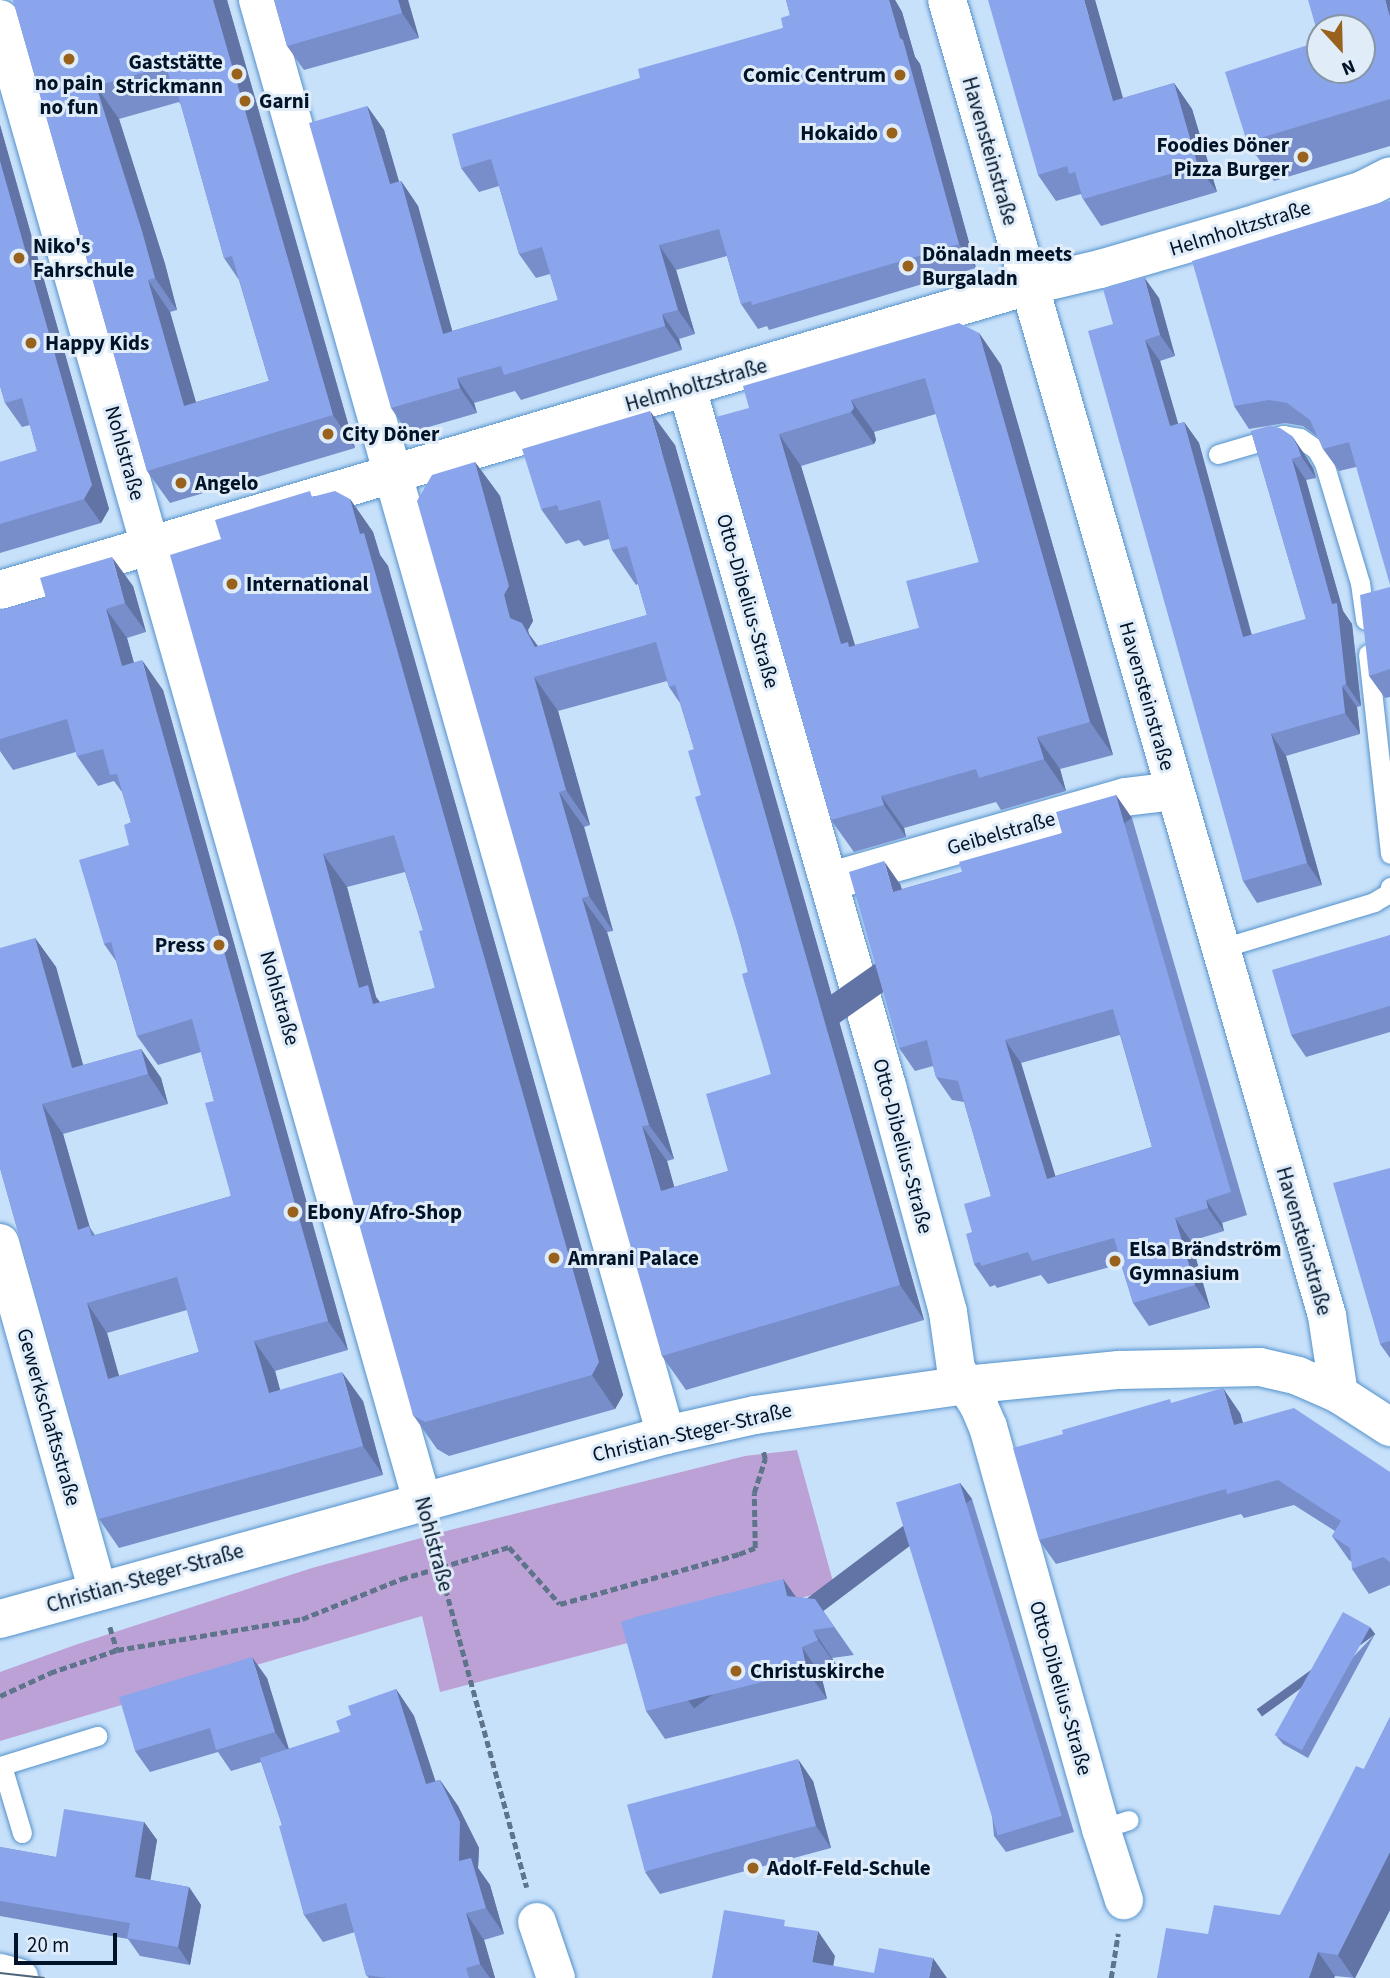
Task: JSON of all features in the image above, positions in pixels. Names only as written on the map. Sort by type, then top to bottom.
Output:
[{"type":"street","points":[[258,0],[666,1435]]},
{"type":"street","name":"Havensteinstraße","points":[[947,0],[1327,1316],[1339,1394]]},
{"type":"street","name":"Nohlstraße","points":[[0,19],[422,1500]]},
{"type":"street","name":"Helmholtzstraße","points":[[0,590],[1028,286],[1100,269],[1339,198],[1390,176]]},
{"type":"street","name":"Otto-Dibelius-Straße","points":[[687,388],[829,881],[948,1312],[957,1368],[988,1427],[1115,1825],[1124,1900]]},
{"type":"street","name":"Geibelstraße","points":[[829,881],[1125,797],[1174,791]]},
{"type":"street","name":"Gewerkschaftsstraße","points":[[0,1243],[98,1591]]},
{"type":"street","name":"Christian-Steger-Straße","points":[[0,1619],[422,1500],[666,1435],[755,1415],[965,1385],[1119,1370],[1260,1367],[1298,1376],[1339,1394],[1390,1427]]},
{"type":"street","points":[[537,1922],[556,1978]]},
{"type":"street","points":[[0,1973],[19,1978]]},
{"type":"lane","points":[[1218,454],[1283,435],[1300,438],[1316,449],[1324,463],[1360,583],[1390,854]]},
{"type":"lane","points":[[1222,948],[1374,902],[1389,893],[1390,887]]},
{"type":"lane","points":[[22,1832],[1,1766],[97,1736]]},
{"type":"path","points":[[0,1696],[50,1673],[117,1650],[302,1619],[401,1578],[440,1569],[509,1547],[560,1604],[755,1548],[754,1493],[765,1460],[755,1415]]},
{"type":"path","name":"Nohlstraße","points":[[422,1500],[537,1922]]},
{"type":"path","points":[[1111,1978],[1124,1900]]},
{"type":"shaded area","points":[[797,1450],[835,1589],[440,1692],[422,1616],[0,1741],[0,1672],[312,1568],[450,1530],[745,1456]]},
{"type":"building","points":[[13,0],[213,0],[333,415],[147,471]],"holes":[[[166,66],[175,96],[178,95],[224,258],[232,256],[269,381],[184,406],[148,280],[155,278],[96,86]]]},
{"type":"building","points":[[274,0],[398,0],[402,13],[287,46]]},
{"type":"building","points":[[786,0],[889,0],[900,38],[903,40],[959,244],[752,305],[751,301],[741,304],[719,229],[659,245],[678,310],[662,314],[665,326],[504,375],[501,366],[457,378],[460,388],[391,408],[309,123],[367,106],[390,184],[401,181],[443,334],[558,300],[542,247],[519,254],[491,159],[461,168],[452,134],[640,78],[638,69],[783,28],[781,18],[790,15]]},
{"type":"building","points":[[988,0],[1084,0],[1113,101],[1174,83],[1198,166],[1083,199],[1075,172],[1069,174],[1067,166],[1038,175]]},
{"type":"building","points":[[1308,0],[1385,0],[1390,17],[1390,99],[1247,142],[1225,72],[1306,46],[1306,84],[1376,84],[1376,14],[1312,14]]},
{"type":"building","points":[[0,161],[92,485],[84,499],[0,524],[0,462],[37,451],[22,398],[5,403],[0,386]]},
{"type":"building","points":[[1390,201],[1390,585],[1349,442],[1323,449],[1310,420],[1287,403],[1269,400],[1234,406],[1192,261]]},
{"type":"building","points":[[1144,277],[1160,335],[1145,340],[1170,426],[1184,422],[1243,637],[1306,619],[1251,431],[1269,426],[1280,428],[1292,436],[1298,447],[1301,456],[1292,459],[1332,604],[1337,603],[1346,684],[1342,686],[1345,713],[1271,734],[1307,863],[1243,881],[1088,331],[1113,324],[1103,289]]},
{"type":"building","points":[[959,323],[979,333],[1090,722],[1037,737],[1044,759],[979,778],[976,769],[881,796],[884,805],[831,820],[716,417],[749,408],[743,386]],"holes":[[[925,378],[979,562],[906,581],[919,628],[849,647],[848,642],[841,644],[779,434],[851,412],[854,408],[851,400]]]},
{"type":"building","points":[[650,411],[900,1285],[662,1356],[417,501],[432,475],[475,462],[509,586],[504,595],[510,618],[522,623],[535,647],[647,615],[627,546],[612,550],[600,500],[559,511],[557,505],[541,509],[522,449]],"holes":[[[656,642],[669,687],[675,685],[694,749],[688,751],[701,795],[695,797],[740,941],[748,972],[742,974],[771,1074],[706,1094],[728,1171],[661,1191],[642,1126],[649,1125],[582,898],[589,896],[559,792],[566,790],[534,677]]]},
{"type":"building","points":[[310,491],[312,497],[335,491],[350,499],[360,534],[364,533],[599,1362],[592,1375],[425,1422],[413,1415],[170,555],[221,539],[215,520]],"holes":[[[394,835],[423,930],[419,931],[435,988],[373,1004],[368,985],[359,988],[323,854]]]},
{"type":"building","points":[[112,557],[125,603],[106,609],[122,666],[142,660],[328,1321],[254,1341],[269,1393],[342,1372],[363,1446],[99,1519],[0,1168],[0,948],[35,938],[72,1068],[141,1049],[148,1074],[42,1104],[78,1230],[89,1226],[92,1236],[231,1196],[205,1103],[214,1101],[192,1019],[137,1036],[111,942],[104,944],[79,860],[129,845],[124,825],[131,822],[117,774],[110,775],[103,749],[77,756],[67,719],[0,739],[0,610],[46,598],[40,578]],"holes":[[[177,1277],[199,1352],[108,1379],[87,1303]]]},
{"type":"building","points":[[1390,587],[1390,669],[1369,676],[1360,595]]},
{"type":"building","points":[[1116,795],[1231,1192],[1206,1200],[1208,1208],[1175,1218],[1195,1285],[1133,1303],[1114,1238],[1032,1261],[1028,1252],[981,1266],[980,1262],[974,1264],[966,1234],[972,1232],[964,1204],[991,1196],[958,1081],[936,1077],[927,1040],[899,1048],[849,872],[884,861],[893,892],[962,872],[959,862],[1062,833],[1056,812]],"holes":[[[1113,1009],[1152,1147],[1047,1179],[1005,1040]]]},
{"type":"building","points":[[1390,935],[1390,1006],[1291,1035],[1272,970]]},
{"type":"building","points":[[1390,1168],[1390,1341],[1380,1344],[1333,1183]]},
{"type":"building","points":[[1223,1388],[1234,1425],[1294,1408],[1390,1472],[1390,1562],[1383,1557],[1352,1569],[1350,1548],[1332,1536],[1341,1521],[1278,1480],[1227,1494],[1226,1489],[1039,1540],[1013,1448],[1063,1434],[1062,1430],[1170,1399],[1171,1403]]},
{"type":"building","points":[[960,1483],[1062,1816],[998,1835],[896,1503]]},
{"type":"building","points":[[783,1579],[787,1596],[815,1599],[834,1627],[813,1630],[818,1640],[802,1647],[807,1671],[646,1711],[621,1622]]},
{"type":"building","points":[[1343,1612],[1370,1627],[1302,1750],[1275,1735]]},
{"type":"building","points":[[252,1657],[275,1732],[216,1750],[210,1728],[135,1751],[119,1697]]},
{"type":"building","points":[[396,1689],[426,1784],[440,1780],[460,1822],[459,1861],[471,1858],[486,1908],[466,1913],[480,1964],[466,1968],[469,1978],[387,1978],[366,1975],[346,1903],[304,1915],[279,1826],[282,1825],[260,1758],[340,1732],[336,1721],[351,1715],[348,1706]]},
{"type":"building","points":[[1390,1717],[1390,1852],[1338,1955],[1318,1952],[1309,1978],[1157,1978],[1166,1928],[1208,1934],[1214,1905],[1280,1915],[1356,1766],[1364,1769]]},
{"type":"building","points":[[798,1759],[816,1826],[645,1871],[627,1805]]},
{"type":"building","points":[[64,1809],[144,1822],[135,1877],[189,1887],[178,1947],[127,1938],[130,1923],[0,1901],[0,1847],[56,1857]]},
{"type":"building","points":[[724,1910],[785,1920],[784,1926],[818,1931],[812,1962],[874,1973],[879,1948],[933,1958],[929,1978],[712,1978]]},
{"type":"tram line","points":[[0,1973],[44,1978]]},
{"type":"place","name":"no pain no fun","points":[[69,59]]},
{"type":"place","name":"Gaststätte Strickmann","points":[[237,74]]},
{"type":"place","name":"Comic Centrum","points":[[900,75]]},
{"type":"place","name":"Garni","points":[[245,101]]},
{"type":"place","name":"Hokaido","points":[[892,133]]},
{"type":"place","name":"Foodies Döner Pizza Burger","points":[[1303,157]]},
{"type":"place","name":"Niko's Fahrschule","points":[[19,258]]},
{"type":"place","name":"Dönaladn meets Burgaladn","points":[[908,266]]},
{"type":"place","name":"Happy Kids","points":[[31,343]]},
{"type":"place","name":"City Döner","points":[[328,434]]},
{"type":"place","name":"Angelo","points":[[181,483]]},
{"type":"place","name":"International","points":[[232,584]]},
{"type":"place","name":"Press","points":[[219,945]]},
{"type":"place","name":"Ebony Afro-Shop","points":[[293,1212]]},
{"type":"place","name":"Amrani Palace","points":[[554,1258]]},
{"type":"place","name":"Elsa Brändström Gymnasium","points":[[1115,1261]]},
{"type":"place","name":"Christuskirche","points":[[736,1671]]},
{"type":"place","name":"Adolf-Feld-Schule","points":[[753,1868]]}]
